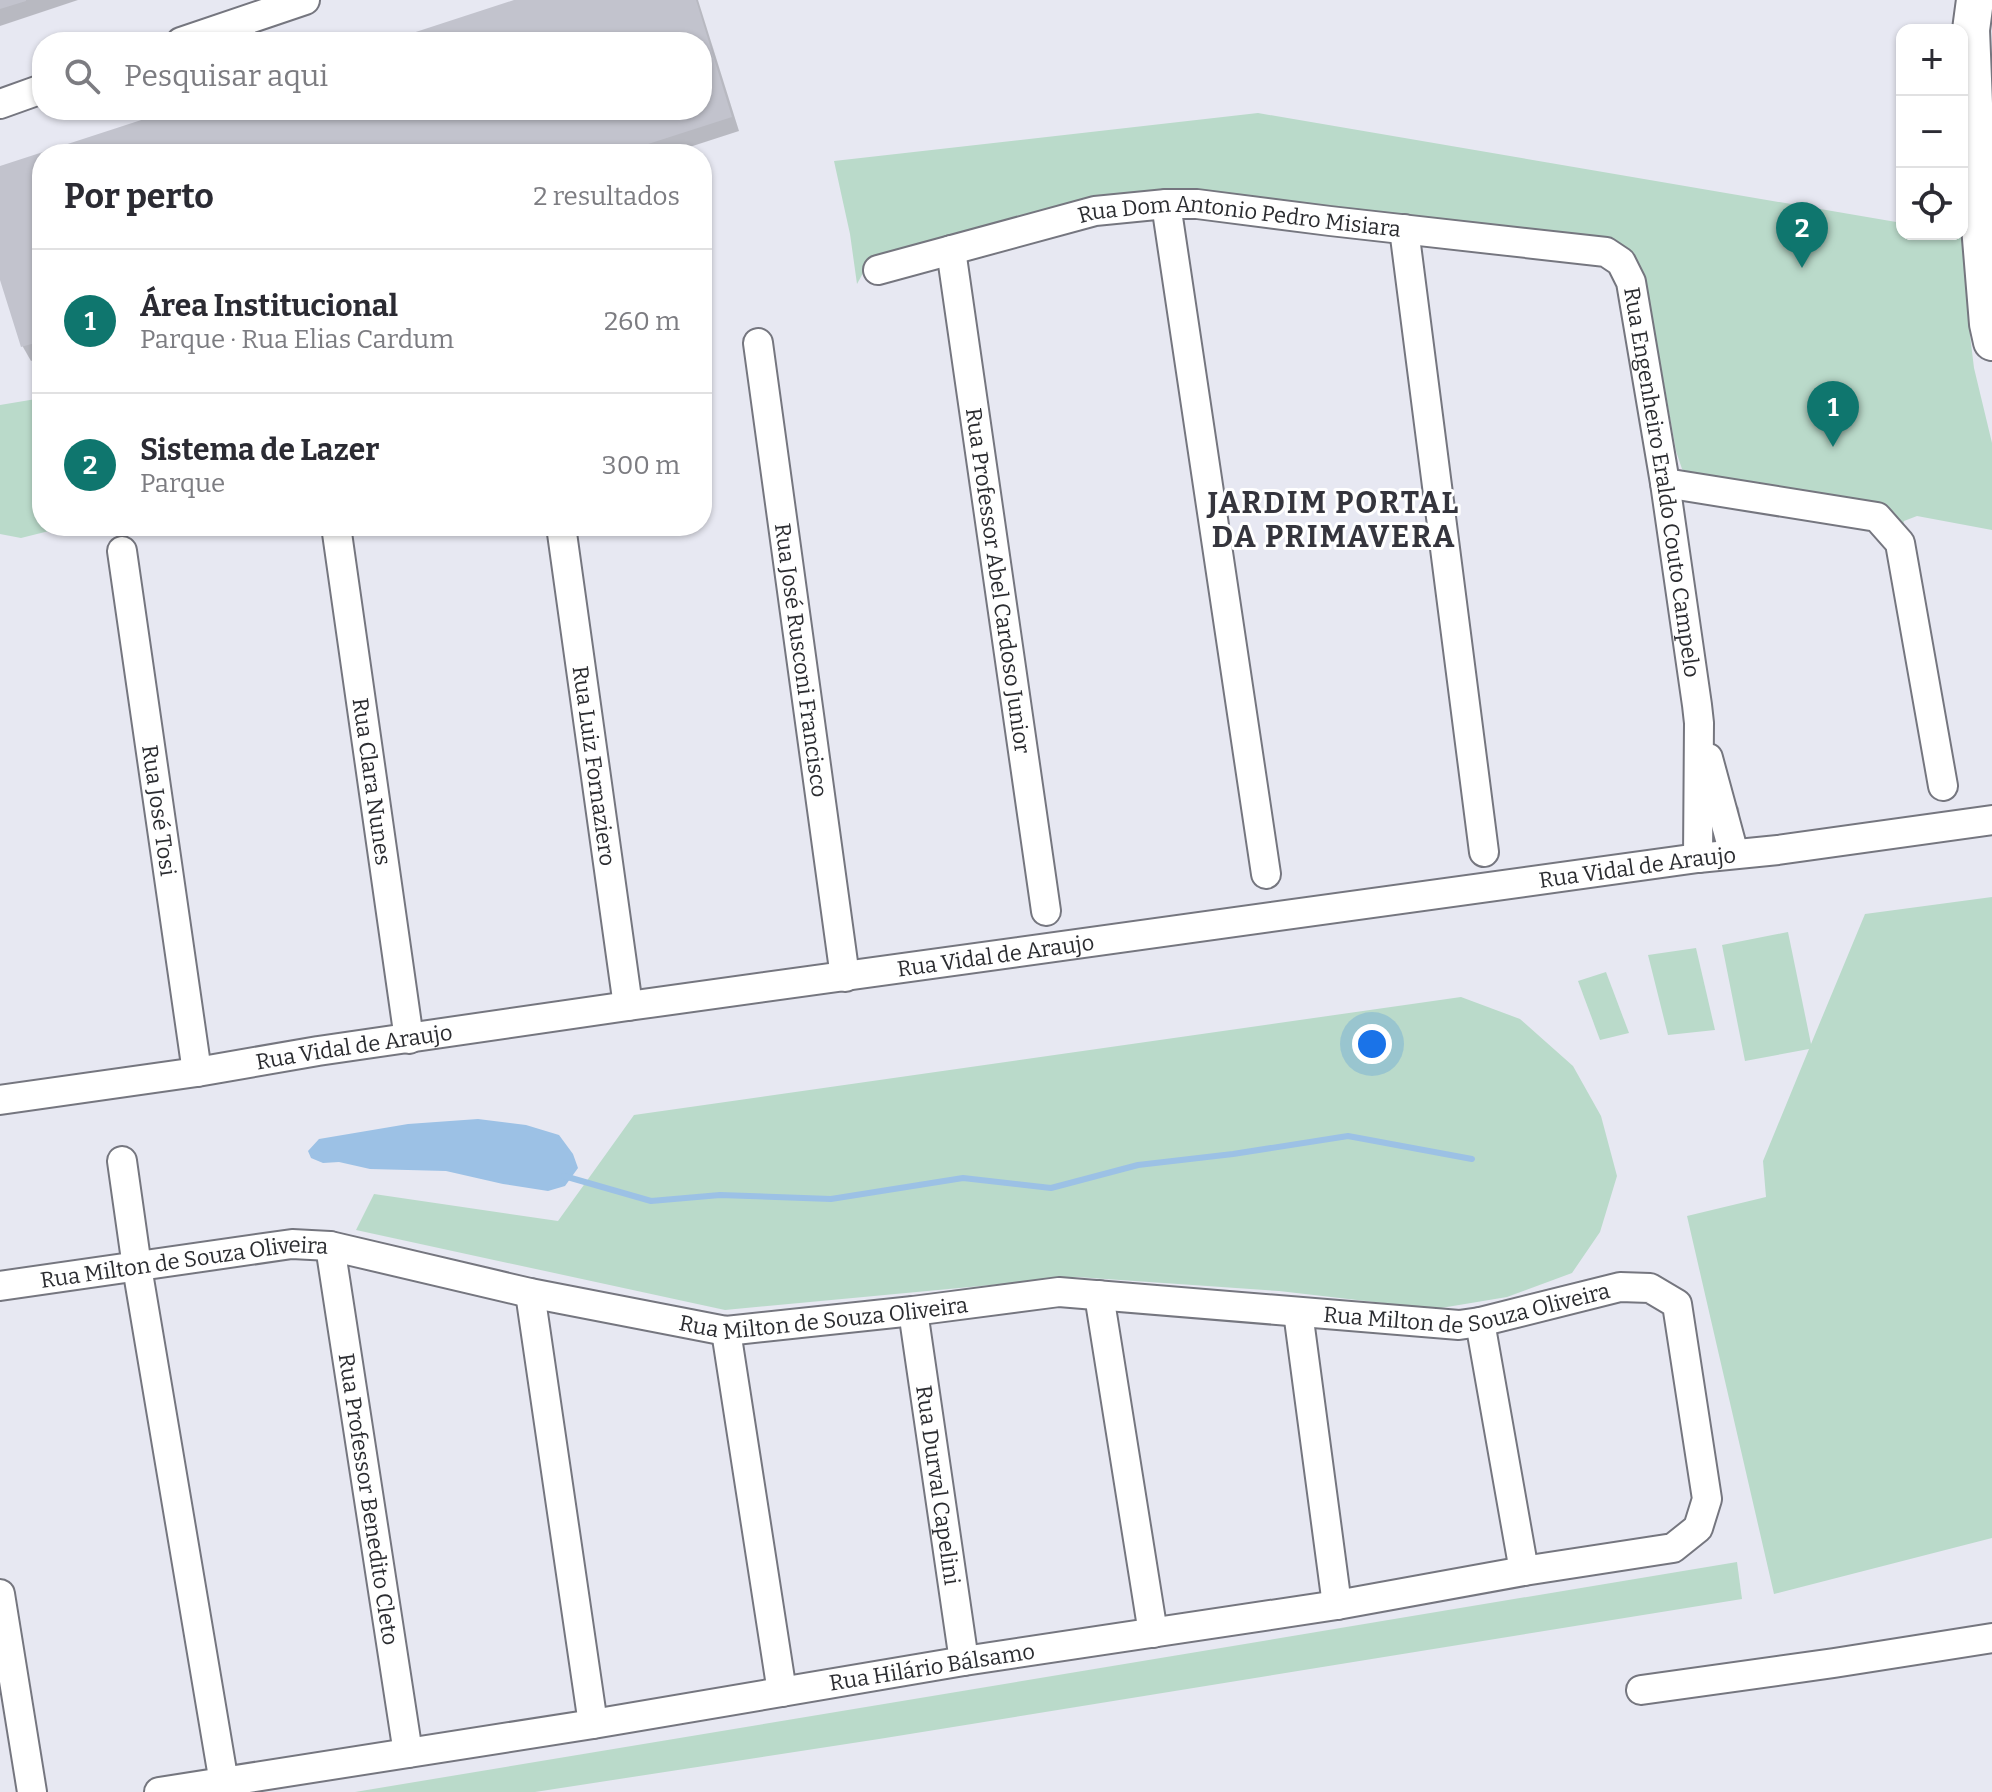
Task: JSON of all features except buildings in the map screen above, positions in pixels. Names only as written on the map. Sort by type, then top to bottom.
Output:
[{"type":"main road","points":[[1975,0],[1971,30],[1978,202],[1992,342]]},
{"type":"street","points":[[211,32],[305,0]]},
{"type":"street","points":[[0,104],[32,93]]},
{"type":"street","points":[[1166,204],[1266,874]]},
{"type":"street","name":"Rua Dom Antonio Pedro Misiara","points":[[878,270],[1095,211],[1166,204],[1197,204],[1606,252]]},
{"type":"street","points":[[1404,229],[1484,852]]},
{"type":"street","name":"Rua Professor Abel Cardoso Junior","points":[[951,250],[1046,911]]},
{"type":"street","name":"Rua Engenheiro Eraldo Couto Campelo","points":[[1606,252],[1621,262],[1631,282],[1665,483],[1699,723],[1734,854]]},
{"type":"street","name":"Rua José Rusconi Francisco","points":[[758,343],[845,977]]},
{"type":"street","points":[[1665,483],[1877,517],[1900,543],[1943,786]]},
{"type":"street","name":"Rua Clara Nunes","points":[[337,536],[409,1039]]},
{"type":"street","name":"Rua Luiz Fornaziero","points":[[562,536],[628,1006]]},
{"type":"street","name":"Rua José Tosi","points":[[122,551],[197,1072]]},
{"type":"street","name":"Rua Engenheiro Eraldo Couto Campelo","points":[[1698,858],[1699,723]]},
{"type":"street","name":"Rua Vidal de Araujo","points":[[0,1100],[628,1006],[1992,820]]},
{"type":"street","points":[[122,1161],[224,1783]]},
{"type":"street","name":"Rua Milton de Souza Oliveira","points":[[0,1286],[292,1244],[330,1246],[530,1293],[726,1331],[1059,1292],[1459,1325],[1620,1287],[1650,1288],[1677,1304],[1707,1499],[1698,1528]]},
{"type":"street","name":"Rua Professor Benedito Cleto","points":[[330,1246],[408,1753]]},
{"type":"street","points":[[530,1293],[593,1724]]},
{"type":"street","points":[[1099,1295],[1153,1633]]},
{"type":"street","name":"Rua Durval Capelini","points":[[913,1311],[964,1661]]},
{"type":"street","points":[[1298,1312],[1337,1605]]},
{"type":"street","points":[[1480,1322],[1524,1571]]},
{"type":"street","points":[[726,1331],[782,1692]]},
{"type":"street","name":"Rua Hilário Bálsamo","points":[[159,1792],[593,1724],[964,1661],[1337,1605],[1673,1548],[1698,1528]]},
{"type":"street","points":[[0,1594],[32,1792]]},
{"type":"street","points":[[1641,1690],[1992,1638]]},
{"type":"green space","points":[[1258,113],[1896,222],[1896,240],[1968,240],[1968,234],[1970,335],[1974,368],[1992,443],[1992,530],[1917,516],[1904,521],[1901,533],[1682,469],[1676,451],[1647,289],[1632,263],[1171,193],[1145,192],[1120,195],[868,264],[857,284],[834,161]]},
{"type":"green space","points":[[32,400],[32,535],[21,538],[0,534],[0,405]]},
{"type":"green space","points":[[1992,897],[1992,1538],[1774,1594],[1687,1216],[1766,1197],[1763,1161],[1809,1049],[1745,1061],[1722,945],[1788,932],[1811,1044],[1865,914]]},
{"type":"green space","points":[[1696,948],[1715,1030],[1668,1035],[1648,955]]},
{"type":"green space","points":[[1606,972],[1629,1033],[1600,1040],[1578,981]]},
{"type":"green space","points":[[1461,997],[1520,1019],[1573,1066],[1601,1116],[1617,1176],[1600,1232],[1572,1273],[1507,1297],[1435,1309],[1279,1291],[1077,1277],[725,1310],[356,1230],[374,1194],[558,1221],[634,1115]]},
{"type":"green space","points":[[1737,1562],[1742,1599],[535,1792],[355,1792]]},
{"type":"water","points":[[478,1119],[526,1125],[559,1135],[573,1154],[578,1168],[565,1186],[548,1191],[446,1171],[370,1169],[339,1162],[323,1163],[311,1158],[308,1151],[319,1139],[408,1124]]},
{"type":"waterway","points":[[564,1176],[651,1201],[720,1195],[831,1199],[963,1178],[1051,1188],[1138,1165],[1348,1136],[1472,1159]]},
{"type":"place","name":"Sistema de Lazer","points":[[1802,268]]},
{"type":"place","name":"Área Institucional","points":[[1833,447]]},
{"type":"district","name":"JARDIM PORTAL DA PRIMAVERA","points":[[1334,520]]}]
